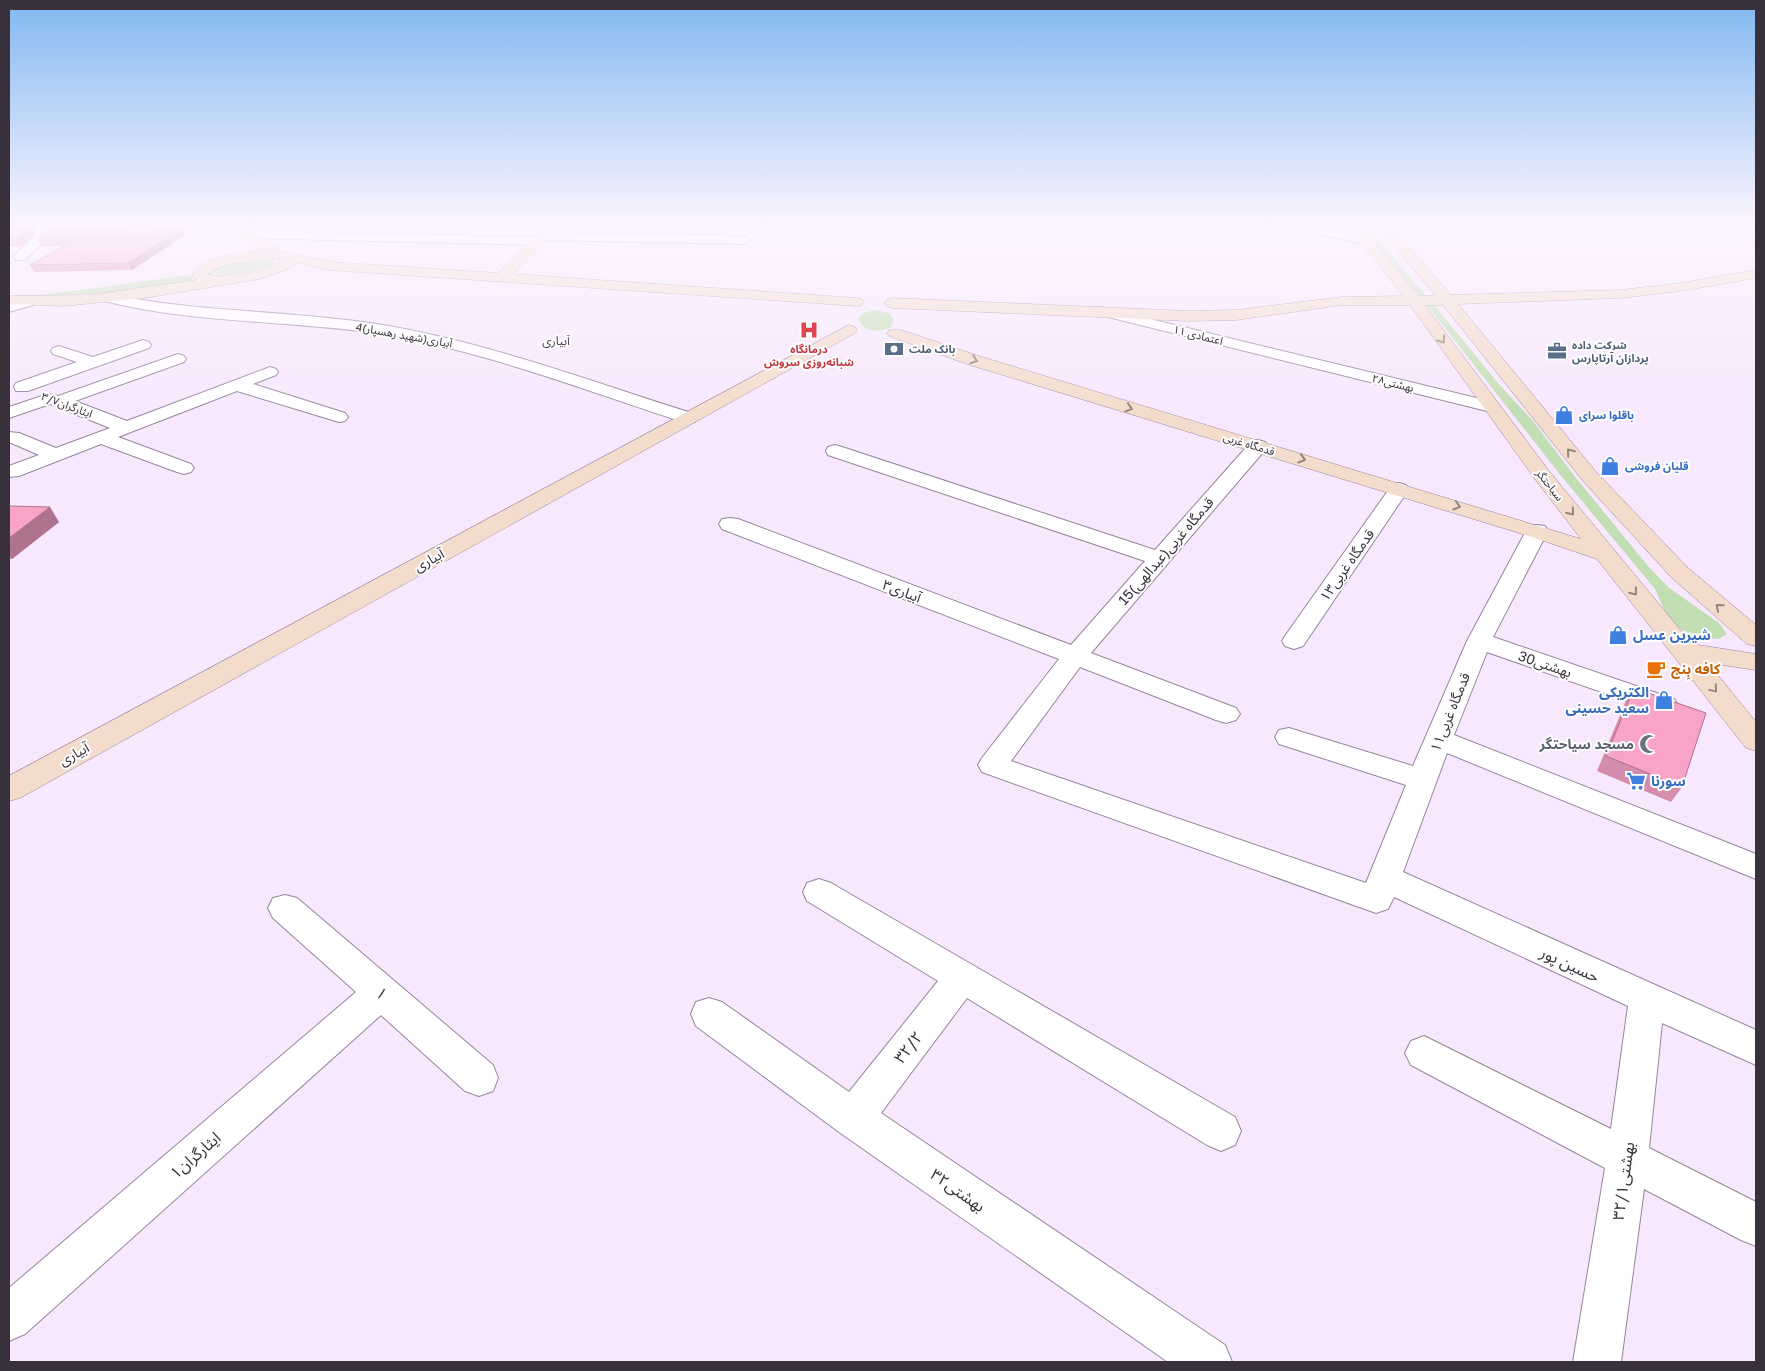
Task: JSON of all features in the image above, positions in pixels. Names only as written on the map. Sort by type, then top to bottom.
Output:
[{"type":"street","points":[[9,296],[90,286]]},
{"type":"street","points":[[9,300],[28,302],[109,298],[186,286]]},
{"type":"street","points":[[622,286],[892,303],[1188,316],[1236,315],[1342,301],[1446,300],[1621,294],[1687,286]]},
{"type":"street","name":"سیاحتگر","points":[[1399,286],[1414,300],[1491,407],[1604,554],[1756,741]]},
{"type":"street","points":[[1435,286],[1590,477],[1679,572],[1756,638]]},
{"type":"street","points":[[1462,286],[1526,297]]},
{"type":"street","points":[[1342,301],[1371,287]]},
{"type":"street","points":[[1461,318],[1463,308],[1468,304],[1526,297]]},
{"type":"street","name":"4آبیاری(شهید رهسپار)","points":[[109,298],[141,306],[192,312],[296,319],[382,330],[460,345],[689,418]]},
{"type":"street","name":"قدمگاه غربی","points":[[819,299],[866,328],[1537,531],[1604,554]]},
{"type":"street","name":"آبیاری","points":[[9,790],[689,418],[866,328],[867,301]]},
{"type":"street","points":[[9,308],[28,302]]},
{"type":"street","points":[[866,328],[900,330],[903,318],[899,307],[892,303]]},
{"type":"street","name":"۱۱ اعتمادی","points":[[1101,311],[1296,360]]},
{"type":"street","points":[[16,384],[143,345]]},
{"type":"street","points":[[59,351],[92,362]]},
{"type":"street","points":[[9,413],[178,359]]},
{"type":"street","name":"۲۸بهشتی","points":[[1296,360],[1491,407]]},
{"type":"street","points":[[12,472],[270,372]]},
{"type":"street","name":"ایثارگران۳/۷","points":[[16,384],[125,427]]},
{"type":"street","points":[[237,385],[339,417]]},
{"type":"street","points":[[12,437],[56,456]]},
{"type":"street","points":[[103,438],[184,468]]},
{"type":"street","name":"15قدمگاه غربی(عبدالهی)","points":[[992,765],[1074,657],[1258,446]]},
{"type":"street","points":[[835,450],[1160,559]]},
{"type":"street","points":[[1542,475],[1590,477]]},
{"type":"street","name":"قدمگاه غربی۱۳","points":[[1294,641],[1399,489]]},
{"type":"street","name":"آبیاری۳","points":[[730,524],[1226,714]]},
{"type":"street","name":"قدمگاه غربی۱۱","points":[[1380,889],[1438,739],[1479,641],[1537,531]]},
{"type":"street","name":"30بهشتی","points":[[1479,641],[1668,706]]},
{"type":"street","points":[[1683,652],[1756,662]]},
{"type":"street","points":[[1289,736],[1423,780]]},
{"type":"street","points":[[1438,739],[1756,867]]},
{"type":"street","name":"حسین پور","points":[[992,765],[1380,889],[1647,1000],[1756,1048]]},
{"type":"street","points":[[819,892],[1221,1131]]},
{"type":"street","name":"۱","points":[[285,908],[479,1078]]},
{"type":"street","name":"۳۲/۲","points":[[853,1118],[963,976]]},
{"type":"street","name":"ایثارگران۱","points":[[9,1318],[381,992]]},
{"type":"street","name":"بهشتی۳۲/۱","points":[[1597,1362],[1627,1159],[1647,1000]]},
{"type":"street","name":"بهشتی۳۲","points":[[709,1014],[853,1118],[1208,1362]]},
{"type":"street","points":[[1424,1053],[1756,1225]]},
{"type":"green space","points":[[162,286],[119,293],[28,296],[105,287]]},
{"type":"green space","points":[[1411,286],[1417,286],[1425,295],[1418,294]]},
{"type":"green space","points":[[1427,305],[1435,306],[1498,383],[1532,420],[1576,478],[1648,566],[1668,587],[1719,623],[1727,634],[1719,639],[1700,638],[1680,629],[1666,614],[1655,589],[1562,477]]},
{"type":"green space","points":[[875,310],[889,313],[894,320],[890,328],[871,330],[861,323],[858,318],[863,313]]},
{"type":"building","points":[[9,506],[50,507],[9,538]]},
{"type":"building","name":"مسجد سیاحتگر","points":[[1634,688],[1706,713],[1682,787],[1606,756]]},
{"type":"place","name":"درمانگاه شبانه‌روزی سروش","points":[[809,330]]},
{"type":"place","name":"بانک ملت","points":[[894,349]]},
{"type":"place","name":"شرکت داده پردازان آرتاپارس","points":[[1557,351]]},
{"type":"place","name":"باقلوا سرای","points":[[1564,415]]},
{"type":"place","name":"قلیان فروشی","points":[[1610,466]]},
{"type":"place","name":"شیرین عسل","points":[[1618,635]]},
{"type":"place","name":"کافه بِنج","points":[[1656,669]]},
{"type":"place","name":"الکتریکی سعید حسینی","points":[[1664,700]]},
{"type":"place","name":"مسجد سیاحتگر","points":[[1649,744]]},
{"type":"place","name":"سورنا","points":[[1636,781]]},
{"type":"district","name":"آبیاری","points":[[556,341]]}]
